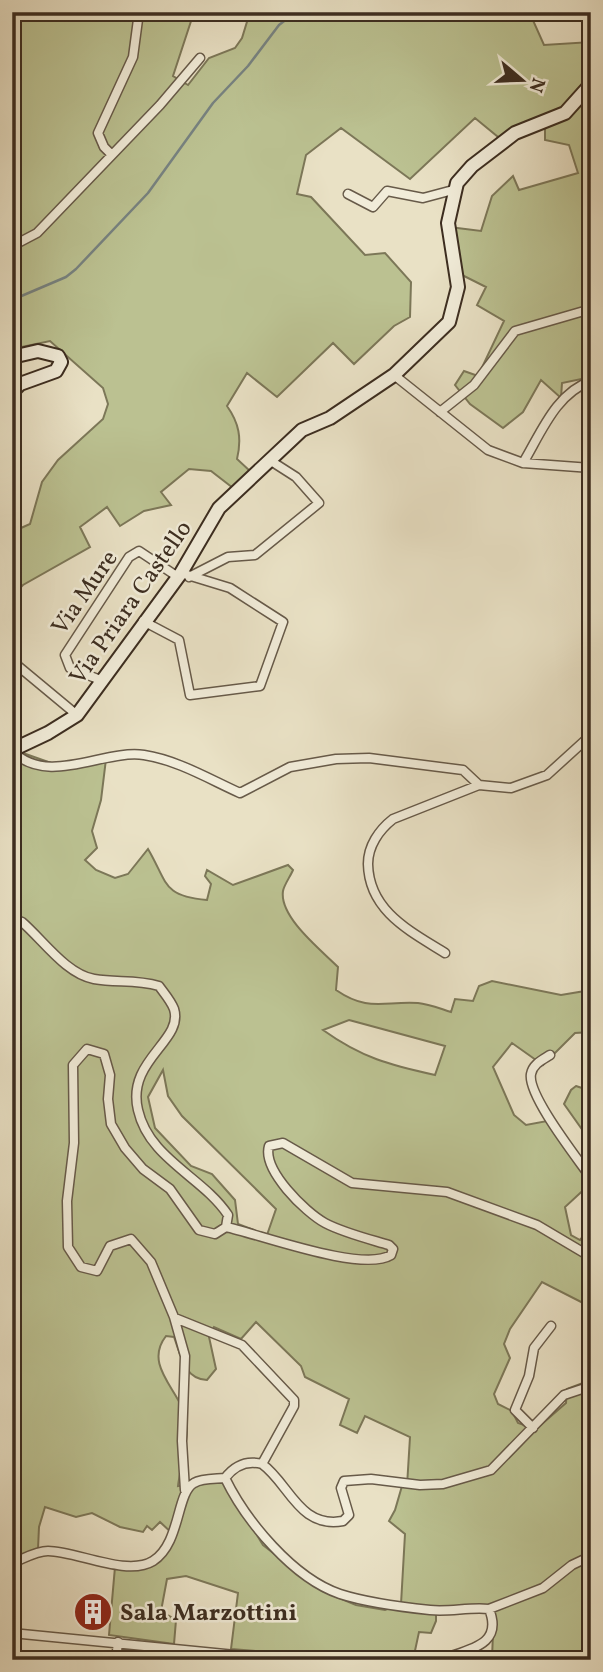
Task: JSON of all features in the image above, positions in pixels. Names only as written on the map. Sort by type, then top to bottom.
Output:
[{"type":"street","points":[[111,154],[104,147],[98,133],[133,57],[139,12]]},
{"type":"street","points":[[12,242],[18,243],[37,233],[160,105],[200,58]]},
{"type":"street","points":[[348,194],[373,207],[387,191],[423,198],[453,190],[472,166],[515,133],[565,113],[591,84]]},
{"type":"street","name":"Via Priara Castello","points":[[12,751],[77,715],[143,621],[183,576],[219,509],[302,430],[330,418],[394,375],[449,322],[458,287],[448,223],[453,190]]},
{"type":"street","points":[[441,413],[475,387],[516,334],[591,311]]},
{"type":"street","points":[[12,357],[48,351],[58,356],[61,362],[56,371],[20,384],[12,392]]},
{"type":"street","points":[[394,375],[488,450],[523,463],[591,468]]},
{"type":"street","points":[[523,463],[561,400],[579,385],[591,381]]},
{"type":"street","name":"Via Priara Castello","points":[[183,576],[228,557],[255,555],[319,503],[296,477],[271,461]]},
{"type":"street","name":"Via Mure","points":[[103,681],[70,668],[65,655],[129,557],[139,551],[183,576]]},
{"type":"street","points":[[143,621],[179,640],[190,695],[260,686],[282,622],[230,589],[183,576]]},
{"type":"street","points":[[12,661],[77,715]]},
{"type":"street","points":[[445,953],[399,924],[368,884],[368,855],[381,828],[393,820],[479,785],[511,788],[547,775],[591,735]]},
{"type":"street","points":[[12,751],[46,767],[66,768],[140,754],[166,760],[240,793],[290,767],[336,759],[369,758],[463,770],[479,785]]},
{"type":"street","points":[[12,918],[22,922],[69,967],[93,979],[136,979],[159,986],[175,1011],[174,1023],[167,1040],[144,1064],[137,1085],[138,1110],[148,1136],[184,1173],[220,1203],[228,1215],[226,1227],[215,1234],[199,1230],[170,1189],[143,1169],[125,1148],[111,1124],[108,1099],[110,1075],[104,1054],[87,1049],[73,1065],[74,1143],[67,1201],[68,1247],[81,1267],[97,1271],[110,1246],[131,1239],[151,1262],[175,1318],[186,1356],[181,1441],[185,1490],[175,1532],[159,1556],[150,1563],[131,1566],[48,1551],[12,1563]]},
{"type":"street","points":[[550,1055],[537,1063],[531,1073],[531,1082],[552,1125],[591,1178]]},
{"type":"street","points":[[226,1227],[296,1249],[375,1259],[391,1255],[393,1249],[389,1245],[325,1223],[297,1200],[276,1176],[267,1153],[269,1146],[283,1143],[352,1183],[447,1192],[537,1225],[591,1257]]},
{"type":"street","points":[[175,1318],[242,1345],[294,1400],[294,1406],[262,1464]]},
{"type":"street","points":[[533,1428],[515,1410],[529,1376],[534,1348],[551,1326]]},
{"type":"street","points":[[185,1490],[195,1481],[225,1478],[233,1469],[246,1463],[262,1464],[290,1500],[322,1520],[343,1521],[349,1515],[341,1488],[344,1481],[371,1479],[420,1485],[491,1470],[564,1395],[591,1386]]},
{"type":"street","points":[[225,1478],[250,1522],[303,1572],[338,1593],[434,1610],[489,1609],[543,1588],[572,1565],[591,1556]]},
{"type":"street","points":[[440,1660],[480,1645],[491,1637],[495,1623],[489,1609]]},
{"type":"street","points":[[12,1633],[118,1642],[232,1657],[286,1660]]},
{"type":"street","points":[[116,1660],[118,1642]]},
{"type":"green space","points":[[12,12],[194,12],[173,76],[188,85],[209,58],[235,48],[242,38],[250,12],[525,12],[532,18],[544,45],[591,42],[591,377],[562,383],[561,398],[541,380],[523,412],[503,428],[470,404],[455,385],[464,371],[478,376],[504,321],[477,305],[486,287],[460,274],[449,227],[481,231],[492,196],[513,176],[519,190],[578,173],[569,145],[545,140],[545,120],[503,141],[475,118],[410,179],[341,128],[306,155],[297,194],[311,197],[365,255],[385,253],[411,282],[410,317],[394,326],[354,364],[333,343],[277,397],[247,373],[227,406],[238,431],[237,459],[251,472],[233,488],[211,471],[189,469],[161,492],[171,505],[144,511],[120,526],[107,507],[80,527],[90,547],[23,585],[12,596],[12,532],[30,524],[42,482],[58,460],[103,419],[108,404],[103,388],[50,341],[12,349]]},
{"type":"green space","points":[[20,752],[54,764],[106,759],[101,800],[92,831],[97,848],[85,860],[96,870],[115,878],[128,874],[148,849],[168,886],[182,895],[207,900],[211,884],[205,876],[207,870],[233,885],[288,865],[293,870],[283,891],[288,911],[294,922],[338,967],[336,990],[347,997],[376,1004],[418,1003],[451,1012],[455,999],[473,1001],[479,986],[492,981],[561,995],[591,990],[591,1032],[575,1033],[543,1065],[512,1043],[493,1067],[514,1115],[526,1125],[547,1121],[591,1175],[591,1183],[565,1207],[571,1235],[580,1240],[591,1227],[591,1307],[542,1282],[510,1329],[504,1344],[510,1358],[494,1394],[498,1404],[512,1411],[518,1423],[536,1429],[566,1403],[567,1389],[591,1380],[591,1660],[495,1660],[492,1658],[494,1609],[436,1611],[436,1621],[431,1633],[419,1632],[413,1660],[363,1660],[231,1649],[238,1593],[186,1576],[167,1579],[161,1611],[176,1620],[174,1644],[109,1635],[115,1567],[157,1563],[174,1535],[160,1522],[152,1530],[147,1526],[143,1532],[120,1527],[92,1513],[76,1517],[45,1507],[39,1527],[38,1549],[12,1559],[12,754]],"holes":[[[349,1020],[445,1046],[435,1075],[377,1059],[337,1040],[323,1030]],[[163,1070],[168,1096],[182,1116],[276,1209],[267,1235],[238,1224],[235,1200],[212,1174],[191,1166],[155,1128],[148,1097]],[[256,1322],[301,1366],[305,1377],[349,1399],[340,1425],[357,1433],[365,1416],[410,1437],[407,1486],[402,1486],[389,1521],[405,1534],[401,1604],[385,1610],[356,1605],[322,1591],[263,1545],[223,1480],[178,1486],[187,1426],[180,1403],[161,1370],[160,1348],[166,1336],[174,1337],[188,1371],[199,1379],[207,1380],[216,1369],[209,1337],[214,1327],[241,1339]]]},
{"type":"green space","points":[[576,1086],[591,1091],[591,1142],[564,1104]]},
{"type":"waterway","points":[[12,300],[66,277],[76,269],[148,193],[213,103],[248,66],[279,25],[296,12]]},
{"type":"place","name":"Sala Marzottini","points":[[93,1612]]}]
